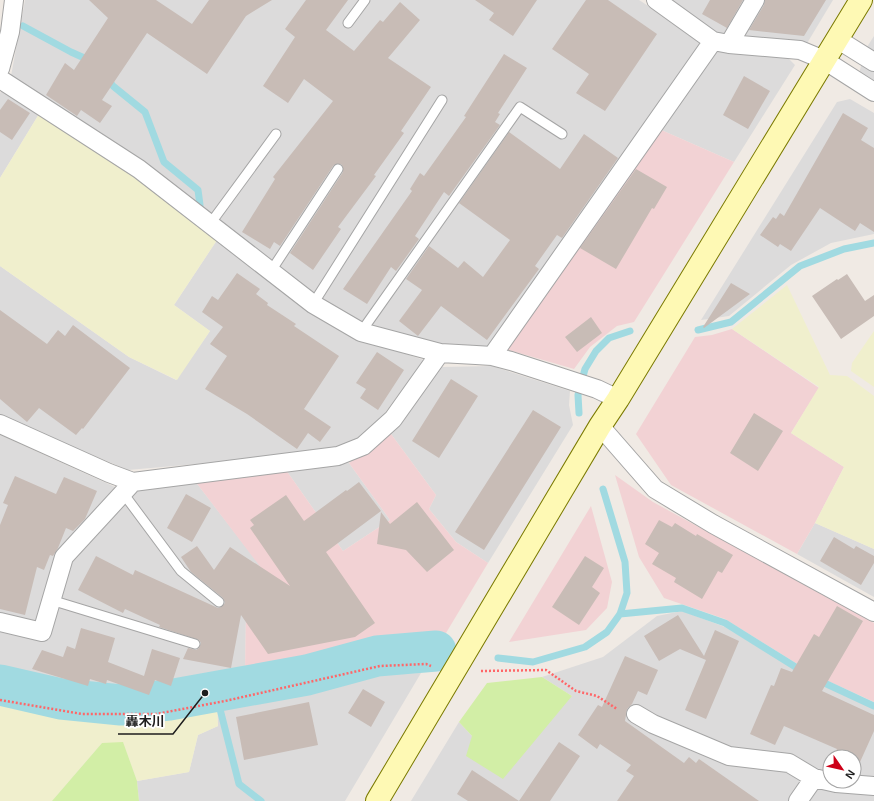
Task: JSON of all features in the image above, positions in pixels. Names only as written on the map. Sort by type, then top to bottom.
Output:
[{"type":"street","points":[[14,0],[10,32],[0,69],[139,168],[314,304],[361,332],[440,353],[492,356],[512,361],[597,389],[618,399]]},
{"type":"street","points":[[656,0],[721,42],[800,50],[824,60],[874,92]]},
{"type":"street","points":[[492,356],[721,42],[755,0]]},
{"type":"street","points":[[377,801],[600,426],[618,399],[861,0]]},
{"type":"street","points":[[837,38],[874,62]]},
{"type":"street","points":[[0,622],[42,632],[64,557],[128,487],[338,456],[363,446],[393,419],[440,353]]},
{"type":"street","points":[[0,424],[108,473],[128,487]]},
{"type":"street","points":[[600,426],[655,489],[713,524],[874,612]]},
{"type":"street","points":[[636,714],[653,724],[729,756],[789,763],[814,778],[836,783],[874,786]]},
{"type":"street","points":[[798,801],[814,778]]},
{"type":"lane","points":[[348,24],[365,0]]},
{"type":"lane","points":[[314,304],[442,100]]},
{"type":"lane","points":[[361,332],[520,107],[562,134]]},
{"type":"lane","points":[[210,224],[276,134]]},
{"type":"lane","points":[[271,270],[338,169]]},
{"type":"lane","points":[[128,487],[181,571],[219,602]]},
{"type":"lane","points":[[51,600],[195,644]]},
{"type":"path","points":[[0,700],[82,714],[156,714],[225,701],[380,666],[426,664],[435,668]]},
{"type":"path","points":[[480,672],[546,670],[576,691],[597,696],[621,711],[636,714]]},
{"type":"shaded area","points":[[25,0],[639,0],[714,48],[787,57],[795,65],[734,162],[659,129],[505,349],[435,345],[353,321],[300,286],[11,76]]},
{"type":"shaded area","points":[[669,0],[833,0],[806,45],[720,34]]},
{"type":"shaded area","points":[[874,36],[874,83],[859,73],[867,47]]},
{"type":"shaded area","points":[[3,89],[39,114],[0,178],[0,93]]},
{"type":"shaded area","points":[[850,99],[874,113],[874,234],[831,243],[791,265],[729,316],[701,320],[837,102]]},
{"type":"shaded area","points":[[659,129],[734,162],[634,322],[617,326],[590,347],[574,369],[505,349]]},
{"type":"shaded area","points":[[217,240],[343,333],[424,360],[382,417],[343,451],[128,470],[0,416],[0,266],[129,357],[176,380],[210,331],[174,305]]},
{"type":"shaded area","points":[[732,329],[819,388],[791,433],[844,467],[797,554],[671,485],[636,434],[695,337],[712,335]]},
{"type":"shaded area","points":[[492,366],[570,391],[569,405],[573,425],[488,563],[456,542],[429,509],[436,495],[391,434],[442,367]]},
{"type":"shaded area","points":[[391,434],[436,495],[429,509],[456,542],[488,563],[446,633],[394,636],[245,671],[246,614],[284,598],[195,481],[286,470],[343,551],[390,520],[349,463]]},
{"type":"shaded area","points":[[0,435],[124,491],[195,481],[285,598],[246,614],[245,671],[169,689],[111,692],[40,684],[0,675]]},
{"type":"shaded area","points":[[349,463],[390,520],[343,551],[286,470]]},
{"type":"shaded area","points":[[615,475],[653,502],[874,623],[874,702],[815,675],[725,619],[664,598],[639,557]]},
{"type":"shaded area","points":[[591,506],[612,582],[607,608],[586,630],[509,642]]},
{"type":"shaded area","points":[[815,523],[874,549],[874,597],[797,554]]},
{"type":"shaded area","points":[[682,611],[725,627],[814,681],[874,708],[874,801],[411,801],[459,722],[472,736],[572,696],[542,677],[603,657],[657,616]]},
{"type":"shaded area","points":[[421,673],[345,801],[139,801],[137,781],[189,772],[198,735],[218,726],[217,706],[377,674]]},
{"type":"green space","points":[[39,114],[112,160],[217,240],[174,305],[210,331],[177,380],[129,357],[0,266],[0,178]]},
{"type":"green space","points":[[787,285],[830,375],[847,376],[874,396],[874,549],[815,523],[844,467],[791,433],[819,387],[732,329]]},
{"type":"green space","points":[[874,331],[874,387],[851,371],[852,363]]},
{"type":"green space","points":[[542,677],[572,696],[503,779],[466,756],[472,736],[459,722],[487,683]]},
{"type":"green space","points":[[0,705],[90,721],[161,720],[217,706],[218,726],[198,735],[189,772],[137,781],[123,743],[102,743],[52,801],[0,801]]},
{"type":"green space","points":[[123,742],[137,781],[139,801],[52,801],[102,743]]},
{"type":"building","points":[[89,0],[156,0],[192,24],[209,0],[272,0],[246,16],[207,74],[147,33],[102,100],[112,106],[100,123],[81,110],[77,116],[46,95],[65,63],[74,70],[108,18]]},
{"type":"building","points":[[306,0],[348,0],[326,30],[354,51],[380,20],[383,22],[400,2],[420,20],[388,58],[431,87],[401,131],[404,133],[374,175],[376,176],[338,227],[341,229],[313,270],[290,253],[343,172],[343,167],[341,164],[336,164],[333,166],[280,246],[274,242],[270,249],[242,232],[275,179],[273,177],[333,101],[304,79],[288,103],[263,86],[295,37],[285,29]]},
{"type":"building","points":[[475,0],[537,0],[513,36],[489,20],[494,13]]},
{"type":"building","points":[[586,0],[608,0],[657,34],[605,111],[576,93],[589,74],[552,49]]},
{"type":"building","points":[[710,0],[743,0],[727,28],[702,14]]},
{"type":"building","points":[[765,0],[826,0],[804,36],[749,30],[764,5]]},
{"type":"building","points":[[504,54],[527,68],[498,113],[500,114],[495,122],[500,125],[449,196],[444,192],[415,236],[419,239],[396,271],[391,267],[367,304],[343,289],[412,191],[410,189],[420,173],[424,176],[466,117],[464,116]]},
{"type":"building","points":[[744,76],[770,91],[748,129],[723,115]]},
{"type":"building","points":[[8,99],[30,113],[12,140],[0,132],[0,110]]},
{"type":"building","points":[[843,113],[868,128],[861,140],[874,148],[874,232],[860,223],[855,231],[820,208],[791,251],[780,244],[778,247],[760,235],[773,217],[776,219],[780,213],[784,216]]},
{"type":"building","points":[[509,132],[560,169],[584,134],[618,158],[562,238],[557,235],[535,266],[539,269],[487,340],[441,306],[418,336],[399,321],[422,290],[406,279],[429,246],[458,268],[464,261],[483,277],[510,240],[459,203]]},
{"type":"building","points":[[636,169],[667,187],[654,209],[652,208],[616,269],[580,248]]},
{"type":"building","points":[[237,273],[260,289],[256,294],[268,303],[267,305],[296,324],[294,326],[339,356],[304,409],[331,427],[320,442],[308,433],[297,449],[247,414],[205,389],[227,356],[210,344],[223,327],[202,312],[212,296],[218,300]]},
{"type":"building","points":[[847,274],[865,301],[874,295],[874,316],[841,339],[812,296]]},
{"type":"building","points":[[731,283],[750,294],[704,328],[703,327]]},
{"type":"building","points":[[0,310],[47,344],[58,330],[65,336],[73,325],[130,368],[83,429],[82,428],[76,435],[39,408],[27,422],[0,399]]},
{"type":"building","points":[[591,317],[602,333],[577,352],[565,337]]},
{"type":"building","points":[[377,352],[404,370],[378,410],[360,398],[366,389],[356,383]]},
{"type":"building","points":[[451,379],[478,396],[439,458],[412,441]]},
{"type":"building","points":[[533,410],[561,427],[484,550],[455,532]]},
{"type":"building","points":[[754,413],[783,431],[758,471],[730,453]]},
{"type":"building","points":[[15,476],[56,494],[64,477],[97,491],[85,519],[73,531],[66,528],[58,548],[53,556],[50,555],[44,570],[37,567],[25,615],[0,609],[0,525],[8,505],[3,503]]},
{"type":"building","points":[[359,482],[381,511],[326,552],[375,623],[355,637],[268,654],[241,615],[231,668],[183,659],[188,648],[196,650],[199,648],[201,643],[199,640],[159,627],[160,625],[125,609],[123,613],[78,590],[96,556],[133,575],[135,570],[218,608],[221,607],[225,603],[223,598],[191,572],[181,557],[197,546],[214,570],[230,547],[290,586],[250,528],[254,525],[250,520],[286,495],[304,521]]},
{"type":"building","points":[[186,494],[211,508],[192,542],[167,528]]},
{"type":"building","points":[[417,502],[454,550],[427,572],[406,550],[377,544],[381,512],[390,524]]},
{"type":"building","points":[[659,520],[672,527],[675,523],[696,536],[697,534],[733,555],[722,573],[718,571],[702,599],[674,582],[676,578],[652,564],[659,553],[645,544]]},
{"type":"building","points":[[834,537],[854,549],[856,546],[874,556],[874,563],[861,585],[820,561]]},
{"type":"building","points":[[585,556],[604,568],[592,587],[600,593],[579,625],[552,607]]},
{"type":"building","points":[[837,606],[863,621],[822,691],[874,715],[874,731],[862,758],[862,749],[837,749],[784,726],[775,745],[750,734],[771,685],[774,686],[781,668],[792,672],[814,634],[819,637]]},
{"type":"building","points":[[678,615],[704,656],[715,630],[739,641],[706,719],[685,710],[706,660],[680,649],[659,661],[644,636]]},
{"type":"building","points":[[81,628],[115,638],[108,662],[144,676],[152,649],[180,658],[171,686],[155,680],[149,695],[107,680],[106,684],[90,679],[88,686],[32,669],[42,650],[63,657],[67,646],[75,649]]},
{"type":"building","points":[[625,656],[658,670],[647,695],[638,691],[632,704],[627,709],[625,721],[684,763],[689,757],[696,763],[699,759],[759,801],[617,801],[634,776],[626,771],[631,765],[600,744],[597,749],[578,735],[598,705],[602,707]]},
{"type":"building","points":[[363,689],[385,702],[371,727],[348,713]]},
{"type":"building","points":[[309,702],[318,745],[244,760],[236,717]]},
{"type":"building","points":[[559,742],[580,756],[550,801],[519,801]]},
{"type":"building","points":[[472,770],[519,801],[468,801],[457,794]]},
{"type":"waterway","points":[[23,26],[91,61]]},
{"type":"waterway","points":[[107,78],[113,86],[145,112],[164,162],[198,190],[200,205]]},
{"type":"waterway","points":[[698,330],[731,322],[800,266],[844,249],[874,243]]},
{"type":"waterway","points":[[579,413],[578,395],[585,369],[596,351],[609,338],[630,331]]},
{"type":"waterway","points":[[498,658],[533,662],[585,647],[607,632],[620,614],[627,593],[625,562],[603,489]]},
{"type":"waterway","points":[[620,614],[682,608],[725,623],[802,671]]},
{"type":"waterway","points":[[0,685],[61,699],[121,705],[169,700],[307,675],[377,656],[436,651]]},
{"type":"waterway","points":[[818,680],[874,706]]},
{"type":"waterway","points":[[220,709],[239,784],[261,801]]},
{"type":"place","name":"轟木川","points":[[205,693]]}]
